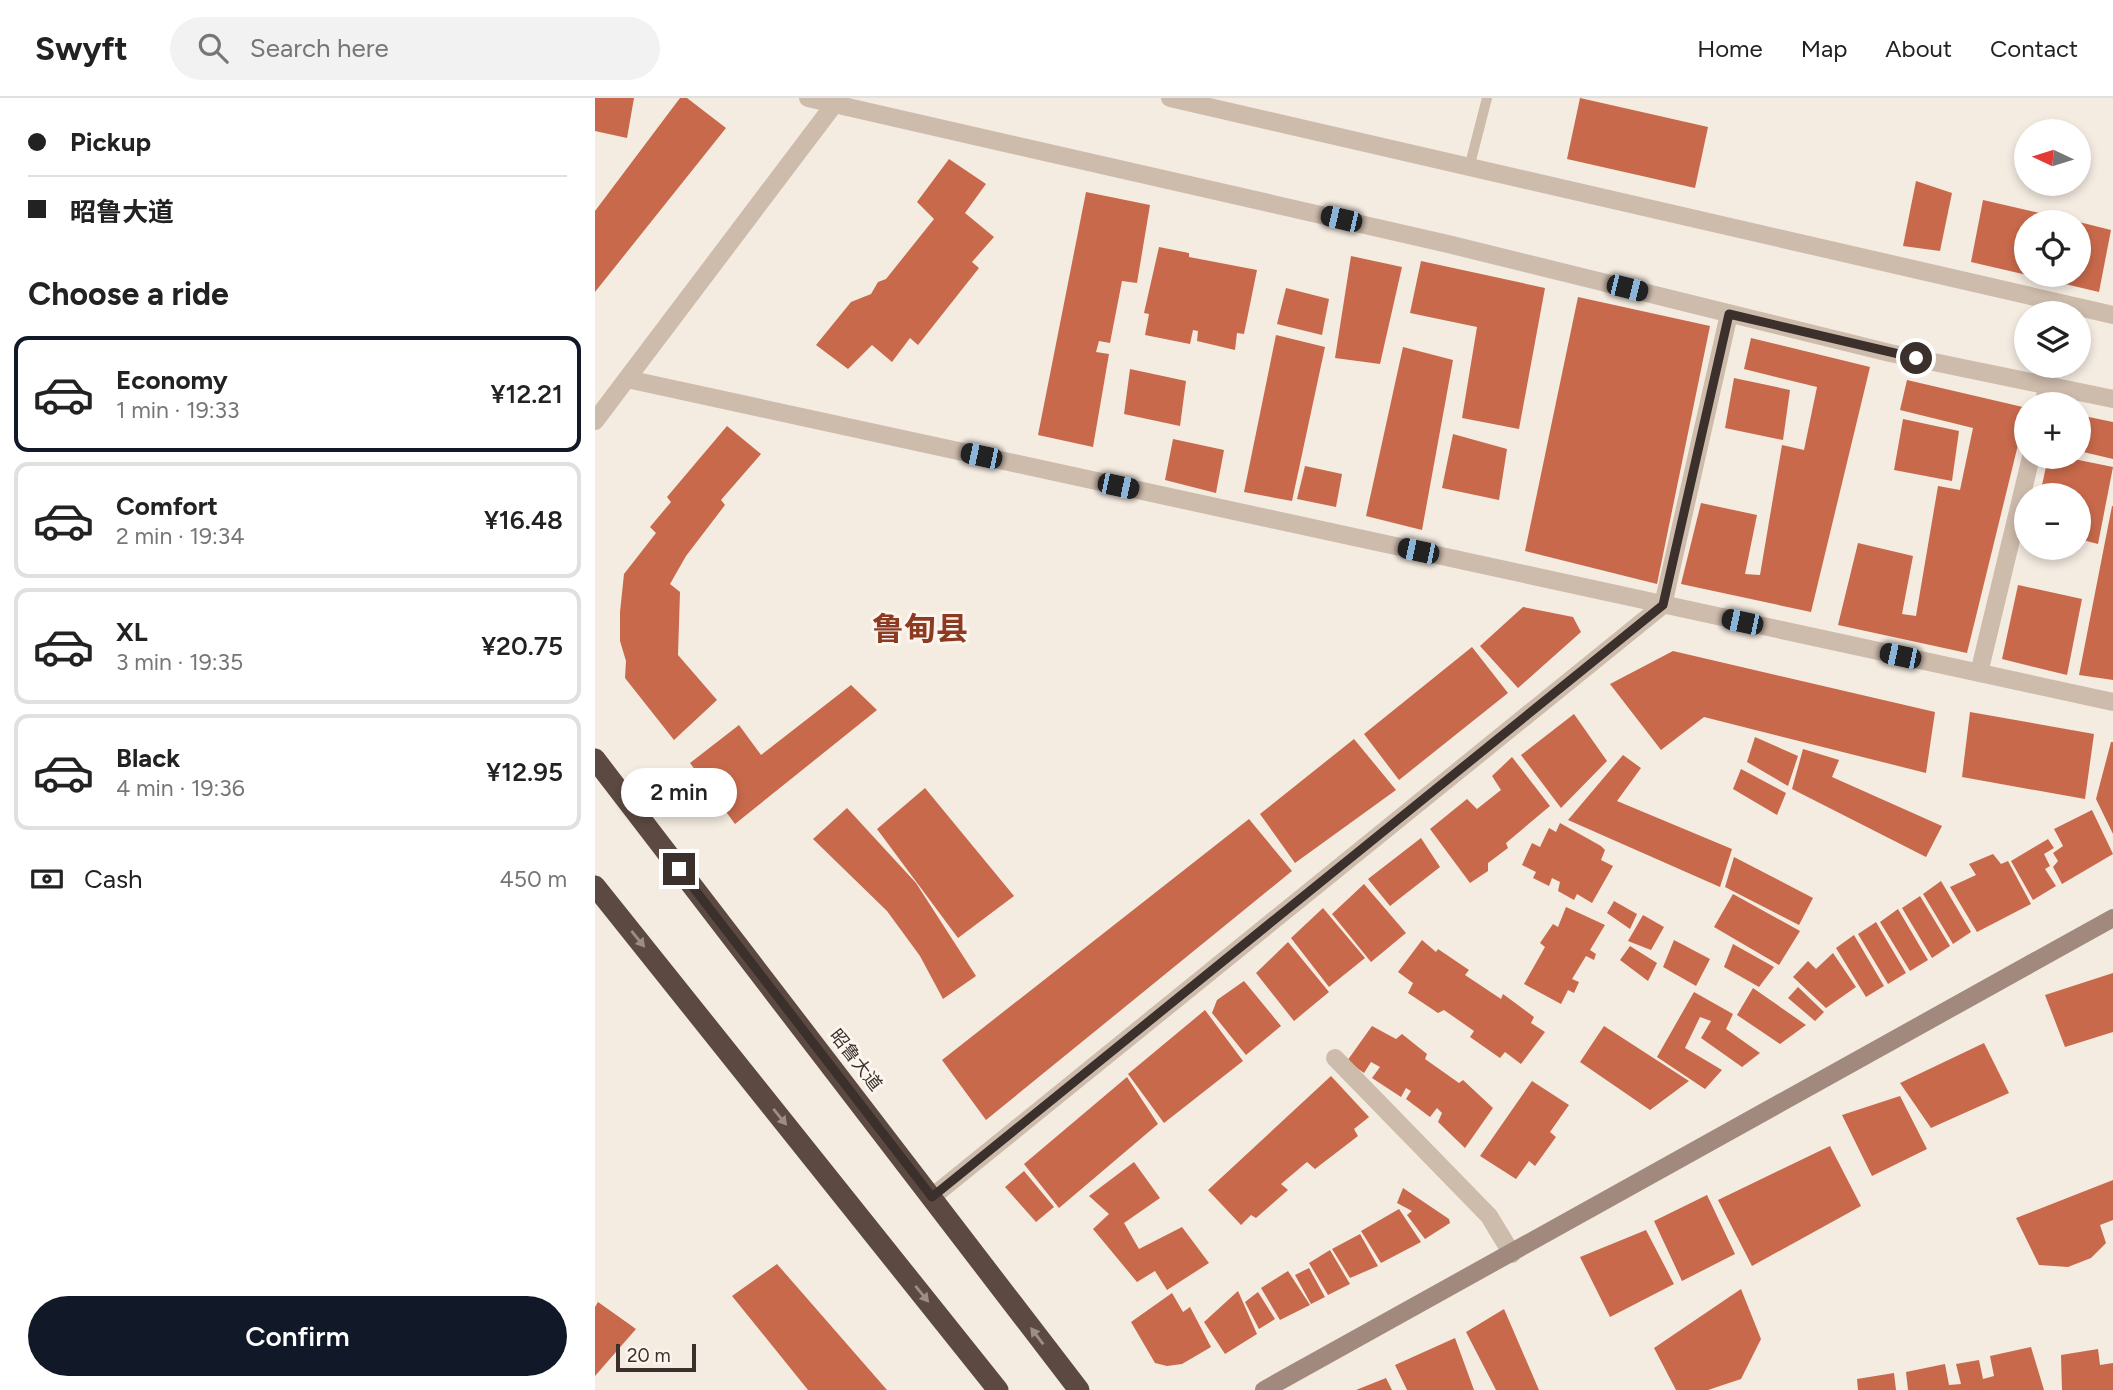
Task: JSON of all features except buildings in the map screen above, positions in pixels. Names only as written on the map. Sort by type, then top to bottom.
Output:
[{"type":"highway","name":"昭鲁大道","points":[[595,760],[1079,1390]]},
{"type":"highway","points":[[595,886],[998,1390]]},
{"type":"street","points":[[808,98],[837,101],[1447,244],[1890,353],[2113,399]]},
{"type":"street","points":[[1170,98],[2113,315]]},
{"type":"street","points":[[595,421],[837,101]]},
{"type":"street","points":[[932,1197],[1663,605],[1729,314]]},
{"type":"street","points":[[627,379],[2113,702]]},
{"type":"street","points":[[2046,392],[2048,386]]},
{"type":"street","points":[[1979,673],[2028,469]]},
{"type":"street","points":[[1263,1390],[2113,918]]},
{"type":"street","points":[[1335,1059],[1489,1216],[1512,1254]]},
{"type":"lane","points":[[1469,168],[1487,98]]},
{"type":"district","name":"鲁甸县","points":[[920,629]]},
{"type":"route","points":[[679,869],[932,1197],[1663,605],[1729,314],[1916,358]]}]
